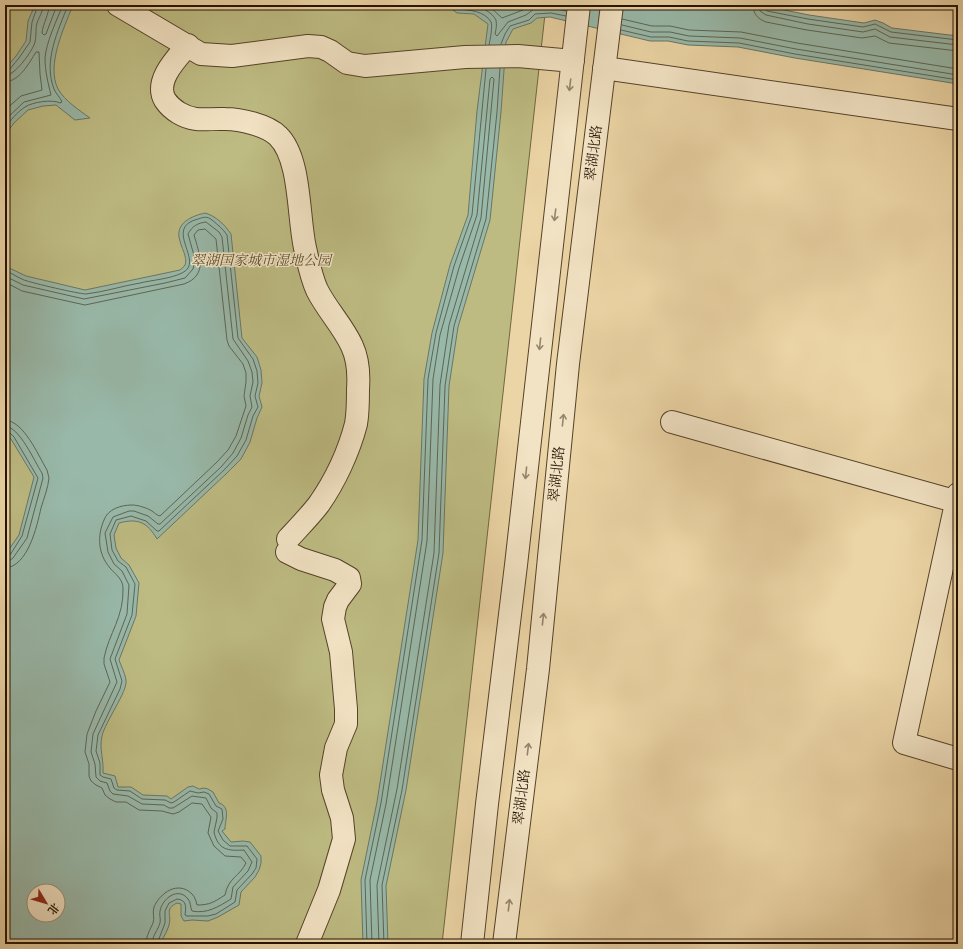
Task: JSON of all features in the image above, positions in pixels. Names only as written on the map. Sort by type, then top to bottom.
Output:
[{"type":"street","points":[[118,5],[201,54],[232,56],[308,46],[321,47],[330,51],[347,63],[365,66],[465,57],[518,56],[573,61]]},
{"type":"street","points":[[472,944],[579,5]]},
{"type":"street","name":"翠湖北路","points":[[504,944],[538,669],[568,364],[612,5]]},
{"type":"street","points":[[188,45],[172,64],[164,80],[162,90],[165,100],[172,108],[188,118],[243,121],[262,126],[278,135],[290,156],[298,192],[300,220],[305,248],[314,282],[327,307],[345,332],[353,347],[357,359],[358,405],[356,423],[346,451],[332,482],[318,504],[287,546],[301,559],[335,570],[349,578],[350,584],[338,600],[333,619],[341,652],[346,724],[336,748],[331,775],[333,790],[342,818],[344,839],[329,890],[307,944]]},
{"type":"street","points":[[604,68],[958,119]]},
{"type":"street","points":[[672,422],[957,500],[904,743],[958,759]]},
{"type":"green space","name":"翠湖国家城市湿地公园","points":[[5,5],[546,5],[442,944],[5,944]]},
{"type":"water","points":[[35,5],[73,5],[61,35],[55,58],[55,79],[58,89],[64,97],[90,118],[75,120],[56,105],[43,106],[28,110],[14,123],[5,135],[5,69],[26,41],[28,21]]},
{"type":"water","points":[[453,5],[759,5],[809,15],[864,23],[875,20],[892,28],[958,36],[958,84],[795,58],[738,47],[688,45],[668,41],[650,41],[550,17],[537,18],[531,23],[513,29],[506,42],[501,112],[490,220],[458,327],[449,386],[443,553],[406,790],[386,886],[388,944],[363,944],[361,880],[377,802],[418,540],[424,379],[432,333],[450,265],[468,215],[477,111],[488,24],[474,14],[457,13],[453,10]]},
{"type":"water","points":[[205,213],[213,216],[223,224],[231,234],[242,338],[257,357],[261,370],[262,383],[259,396],[262,407],[250,442],[241,459],[157,539],[146,525],[137,521],[119,523],[114,535],[116,548],[121,558],[129,565],[139,583],[136,616],[119,660],[124,672],[126,685],[102,736],[101,745],[103,773],[115,776],[118,787],[131,787],[143,795],[167,796],[171,799],[188,787],[193,786],[199,789],[208,789],[213,792],[219,803],[225,807],[225,829],[222,831],[231,842],[250,842],[261,856],[261,863],[255,877],[241,892],[239,905],[218,917],[208,921],[184,921],[181,916],[181,904],[177,903],[173,905],[169,912],[170,921],[168,928],[160,944],[5,944],[5,555],[19,535],[34,477],[11,439],[5,434],[5,266],[26,276],[85,290],[180,270],[185,266],[186,261],[180,241],[180,229],[185,221]]}]
